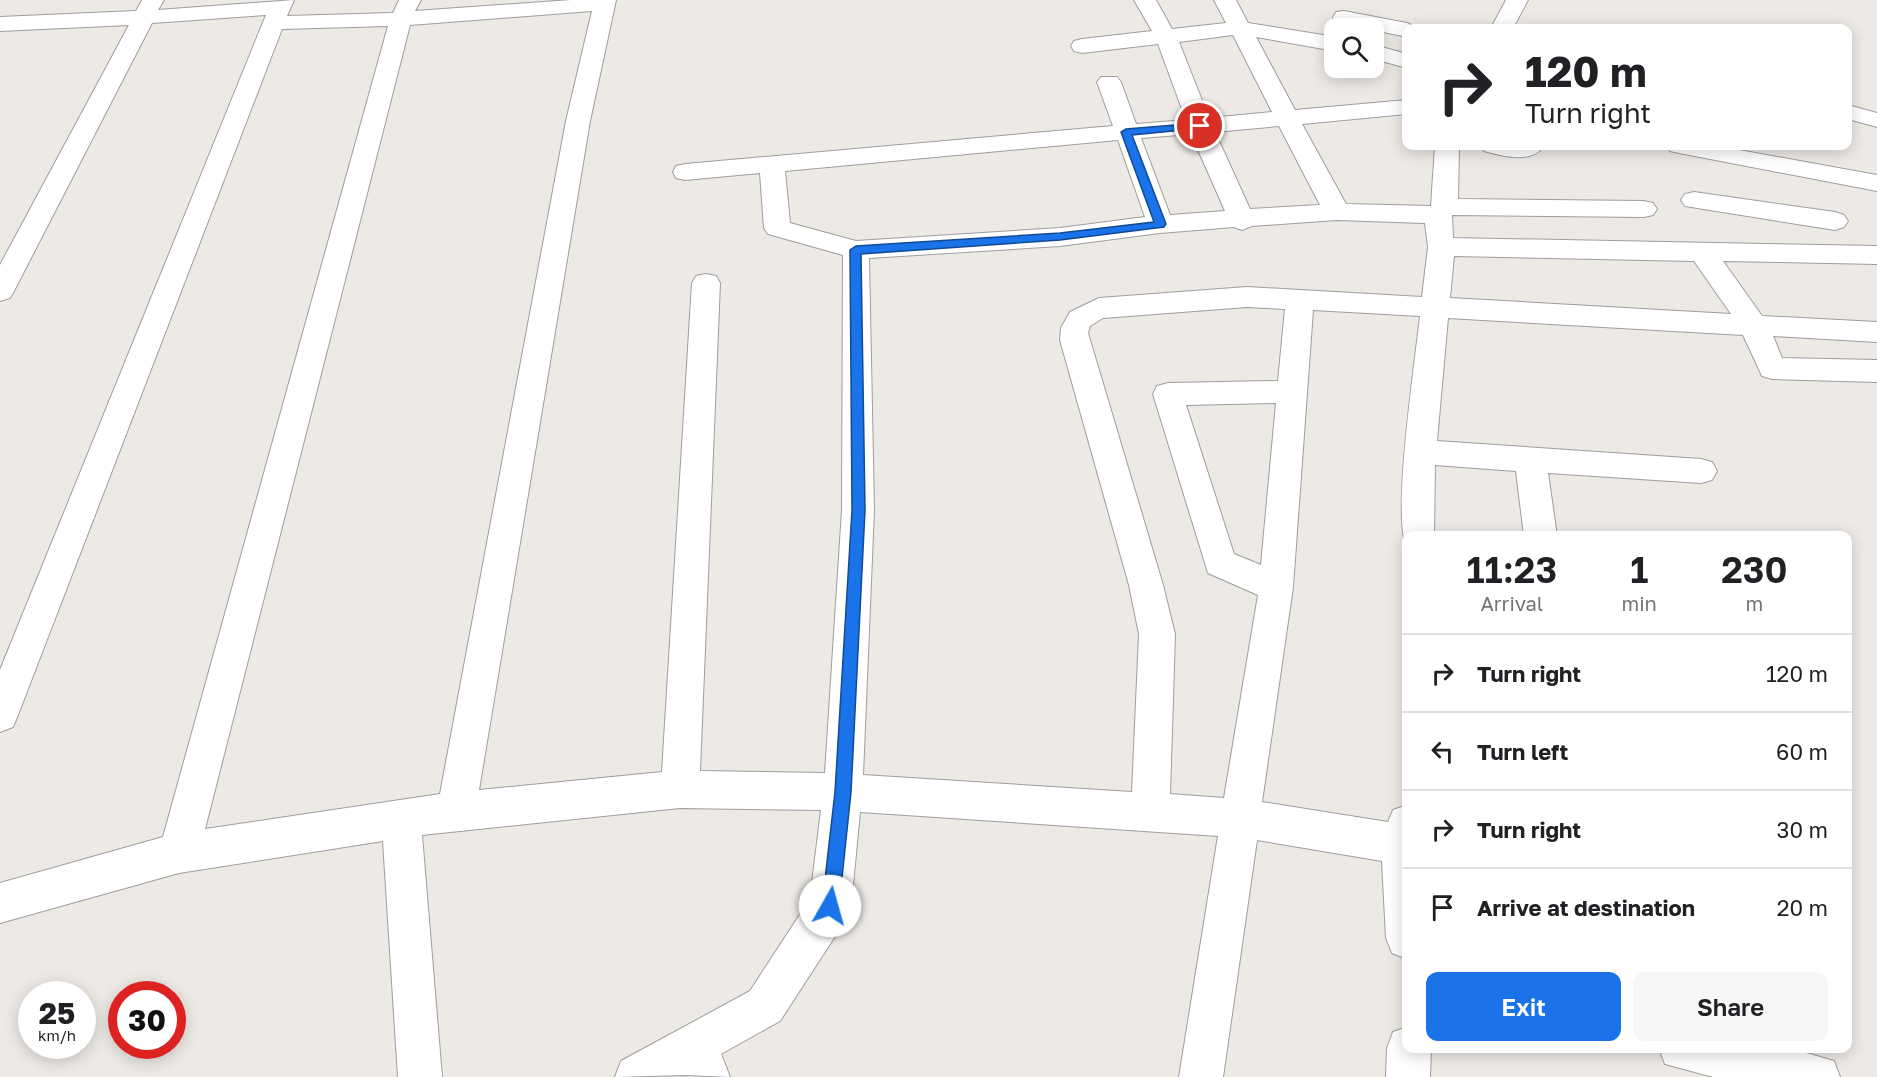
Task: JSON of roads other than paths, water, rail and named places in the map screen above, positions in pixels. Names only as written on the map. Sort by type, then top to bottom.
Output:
[{"type":"street","points":[[3,28],[24,0]]},
{"type":"street","points":[[1145,0],[1166,37],[1200,126],[1242,221]]},
{"type":"street","points":[[1226,0],[1337,212]]},
{"type":"street","points":[[1504,24],[1517,0]]},
{"type":"street","points":[[3,28],[149,8],[180,16],[279,10],[405,10],[605,2],[579,121],[456,811]]},
{"type":"street","points":[[0,291],[149,8]]},
{"type":"street","points":[[0,715],[279,10]]},
{"type":"street","points":[[179,853],[405,10]]},
{"type":"street","points":[[1344,17],[1402,29]]},
{"type":"street","points":[[1082,46],[1241,28],[1324,42]]},
{"type":"street","points":[[1384,55],[1402,60]]},
{"type":"street","points":[[1109,82],[1160,224]]},
{"type":"street","points":[[684,172],[1402,107]]},
{"type":"street","points":[[1852,113],[1877,120]]},
{"type":"street","points":[[1418,531],[1420,452],[1441,247],[1441,211],[1447,150]]},
{"type":"street","points":[[1701,150],[1832,174],[1873,189]]},
{"type":"street","points":[[1822,150],[1832,174],[1835,221],[1864,255]]},
{"type":"street","points":[[772,164],[777,228],[856,250],[1060,237],[1160,224],[1242,221],[1337,212],[1644,209]]},
{"type":"street","points":[[1694,200],[1835,221]]},
{"type":"street","points":[[1441,247],[1864,255]]},
{"type":"street","points":[[637,1077],[701,1061],[765,1006],[830,906],[843,792],[858,510],[856,250]]},
{"type":"street","points":[[1702,252],[1754,326],[1772,368],[1877,372]]},
{"type":"street","points":[[680,789],[706,283]]},
{"type":"street","points":[[1150,812],[1158,682],[1157,634],[1146,585],[1074,340],[1074,327],[1082,315],[1099,308],[1247,297],[1877,332]]},
{"type":"street","points":[[1201,1077],[1276,587],[1300,300]]},
{"type":"street","points":[[1276,587],[1220,563],[1168,394],[1292,392]]},
{"type":"street","points":[[1420,452],[1701,471]]},
{"type":"street","points":[[1530,461],[1540,531]]},
{"type":"street","points":[[0,903],[179,853],[456,811],[680,789],[843,792],[1242,818],[1402,834]]},
{"type":"street","points":[[401,819],[420,1077]]},
{"type":"street","points":[[1408,1077],[1409,1053]]},
{"type":"street","points":[[1701,1053],[1818,1077]]}]
